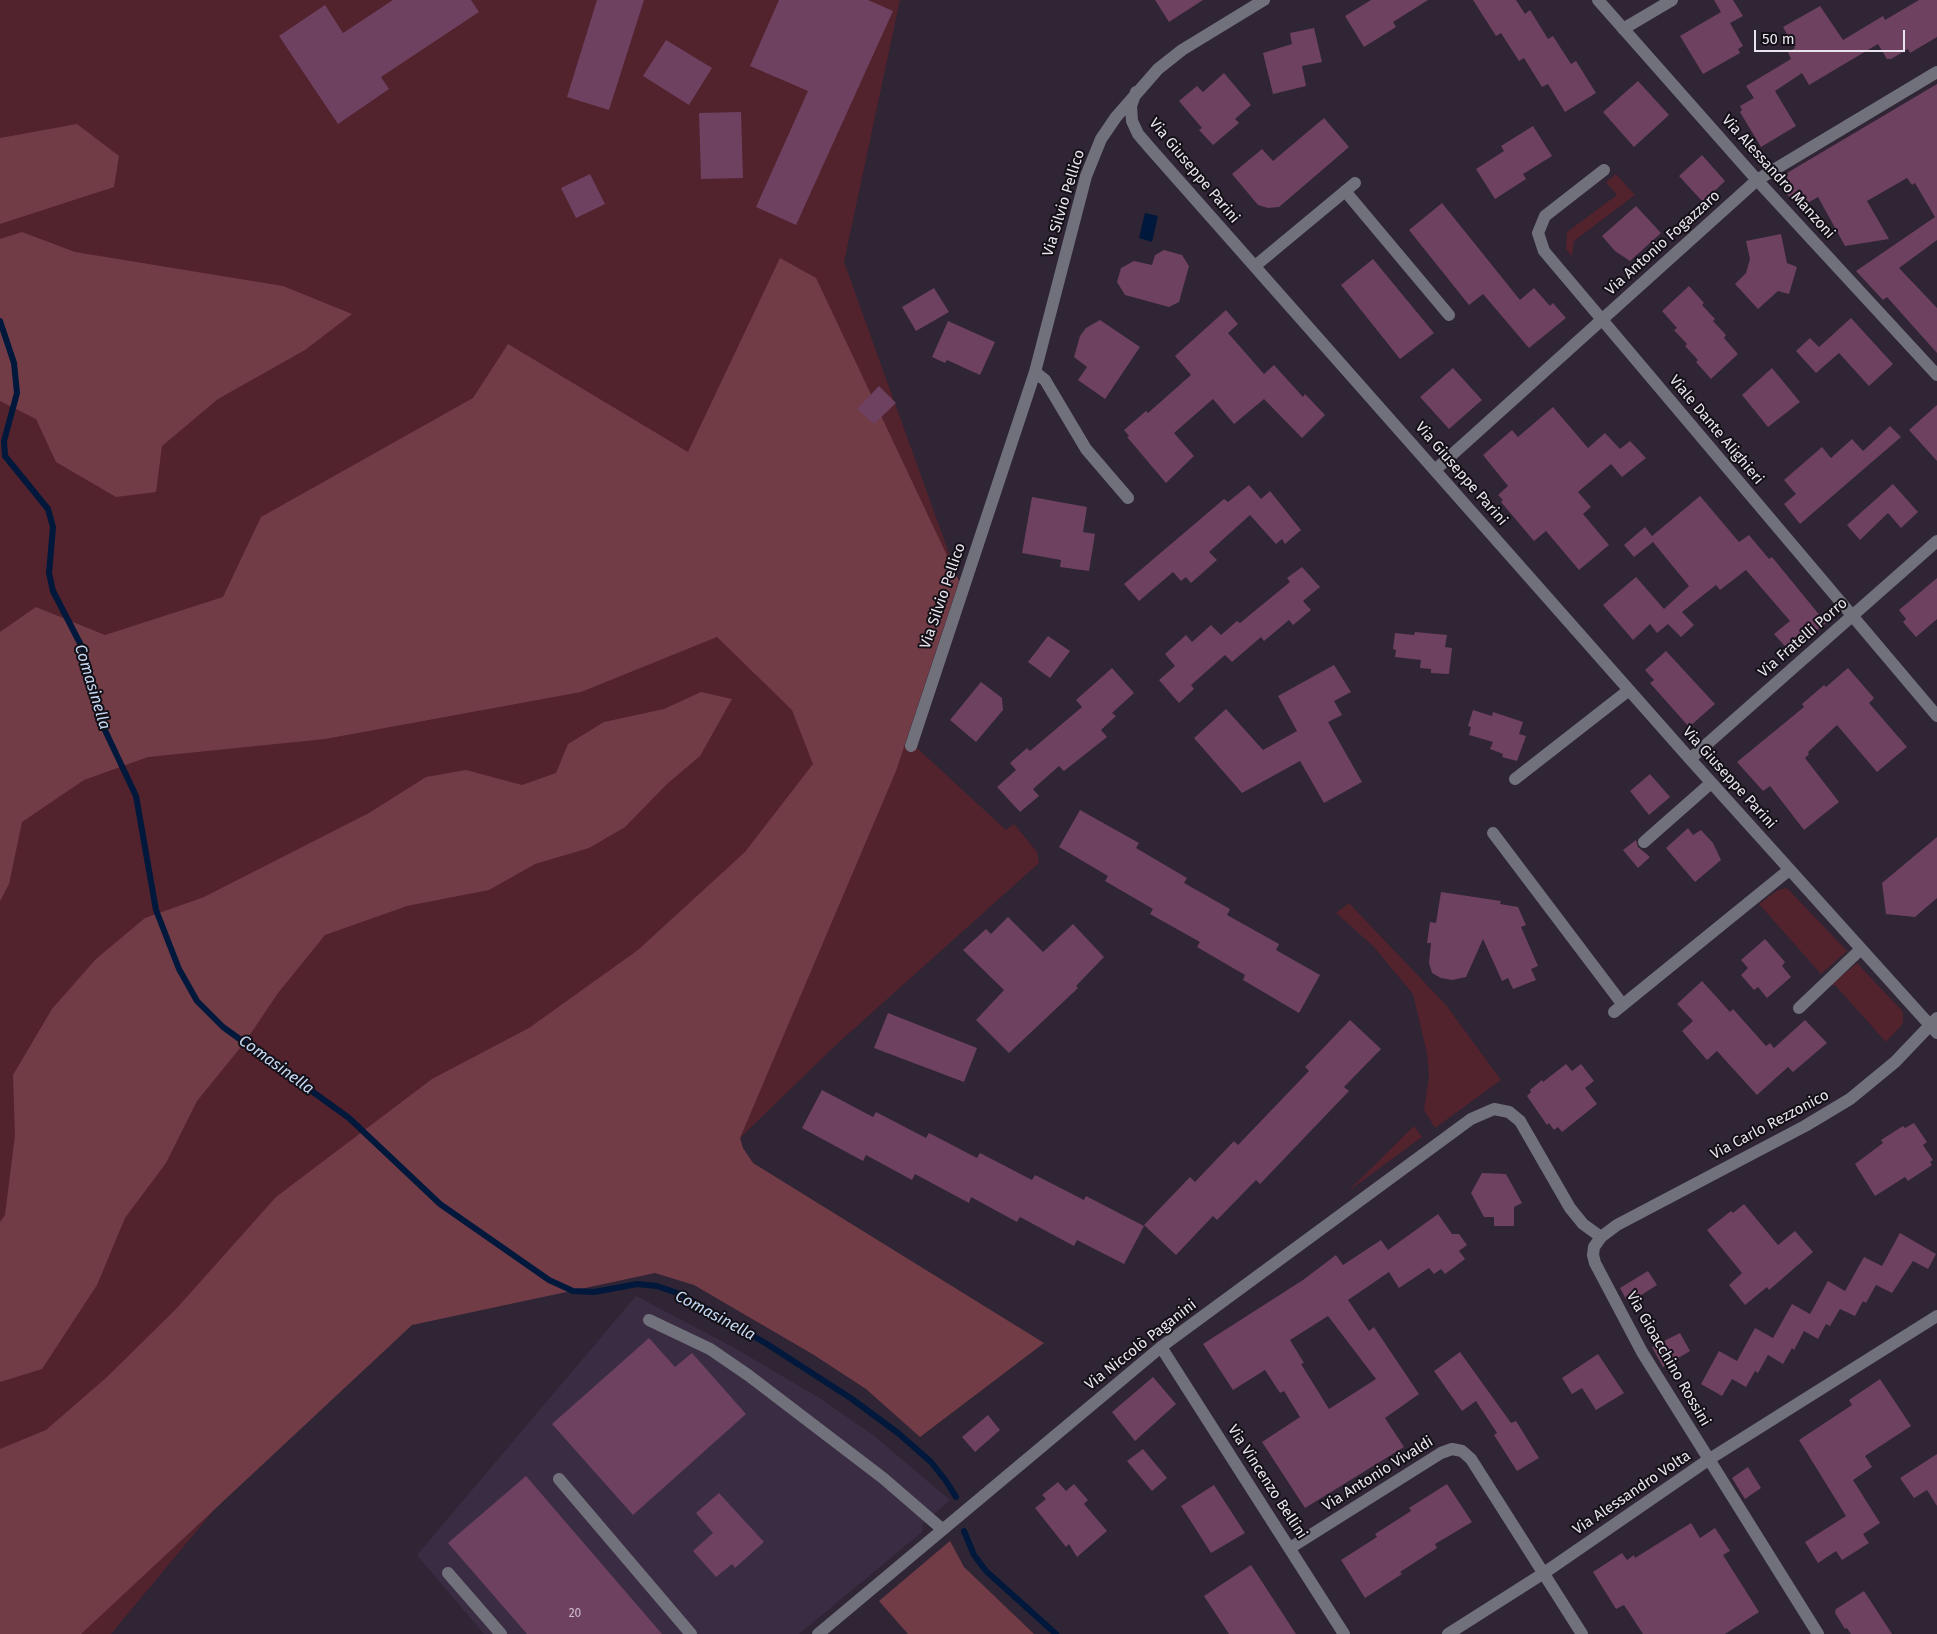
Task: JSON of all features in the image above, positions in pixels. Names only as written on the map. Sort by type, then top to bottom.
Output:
[{"type":"street","name":"Via Alessandro Manzoni","points":[[1598,0],[1757,180],[1937,374]]},
{"type":"street","points":[[1623,29],[1672,0]]},
{"type":"street","name":"Via Silvio Pellico","points":[[911,746],[1034,372],[1086,176],[1101,139],[1136,92],[1158,69],[1182,50],[1259,1]]},
{"type":"street","name":"Via Antonio Fogazzaro","points":[[1435,470],[1757,180],[1937,72]]},
{"type":"street","name":"Via Giuseppe Parini","points":[[1136,92],[1131,106],[1132,121],[1138,134],[1711,783],[1861,949],[1935,1025]]},
{"type":"street","name":"Viale Dante Alighieri","points":[[1604,170],[1544,216],[1538,233],[1544,251],[1937,716]]},
{"type":"street","points":[[1255,266],[1350,187],[1449,314]]},
{"type":"street","points":[[1034,372],[1046,380],[1086,449],[1128,498]]},
{"type":"street","name":"Via Fratelli Porro","points":[[1690,759],[1937,541]]},
{"type":"street","points":[[1516,779],[1629,690]]},
{"type":"street","points":[[1644,842],[1711,783]]},
{"type":"street","points":[[1493,833],[1619,1008],[1789,870]]},
{"type":"street","points":[[1798,1008],[1861,949]]},
{"type":"street","name":"Via Carlo Rezzonico","points":[[1601,1237],[1617,1226],[1805,1126],[1850,1099],[1895,1062],[1935,1025]]},
{"type":"street","name":"Via Niccolò Paganini","points":[[818,1634],[1161,1347],[1471,1119],[1494,1109],[1509,1112],[1520,1121],[1570,1208],[1583,1224],[1601,1237]]},
{"type":"street","name":"Via Gioacchino Rossini","points":[[1601,1237],[1594,1247],[1595,1263],[1642,1352],[1818,1634]]},
{"type":"street","name":"Via Alessandro Volta","points":[[1448,1634],[1544,1573],[1708,1460],[1937,1316]]},
{"type":"street","points":[[650,1320],[710,1349],[748,1375],[883,1478],[942,1529]]},
{"type":"street","name":"Via Vincenzo Bellini","points":[[1161,1347],[1344,1634]]},
{"type":"street","name":"Via Antonio Vivaldi","points":[[1290,1548],[1441,1452],[1457,1450],[1468,1454],[1471,1458],[1582,1634]]},
{"type":"street","points":[[559,1479],[691,1634]]},
{"type":"street","points":[[448,1573],[500,1634]]},
{"type":"shaded area","points":[[0,0],[900,0],[844,262],[959,581],[904,745],[916,747],[1006,830],[1014,824],[1037,852],[1039,863],[837,1044],[740,1138],[655,1273],[400,1286],[111,1634],[0,1634]]},
{"type":"shaded area","points":[[77,124],[119,156],[114,187],[0,224],[0,138]]},
{"type":"shaded area","points":[[1616,174],[1635,195],[1574,241],[1572,256],[1566,249],[1567,232],[1617,195],[1606,182]]},
{"type":"shaded area","points":[[22,232],[75,252],[283,286],[352,314],[305,350],[218,399],[162,446],[156,492],[116,497],[56,462],[36,419],[0,401],[0,239]]},
{"type":"shaded area","points":[[780,258],[816,278],[959,581],[896,771],[740,1138],[743,1148],[753,1163],[1044,1343],[920,1437],[866,1389],[814,1355],[694,1285],[655,1273],[412,1325],[81,1634],[0,1634],[0,1449],[46,1430],[107,1377],[176,1309],[276,1197],[432,1079],[529,1028],[638,950],[745,852],[813,764],[792,710],[717,637],[581,692],[325,739],[148,757],[84,780],[22,822],[9,884],[0,901],[0,632],[36,607],[105,635],[223,597],[261,517],[473,398],[508,344],[688,452]]},
{"type":"shaded area","points":[[701,692],[732,699],[700,756],[667,784],[625,827],[589,848],[535,864],[489,890],[407,906],[325,935],[278,993],[245,1042],[197,1101],[166,1163],[125,1218],[97,1285],[42,1369],[0,1382],[0,1222],[5,1215],[15,1135],[13,1075],[52,1009],[96,959],[145,918],[204,897],[369,813],[426,777],[466,770],[522,785],[556,773],[568,744],[604,722],[664,709]]},
{"type":"shaded area","points":[[1787,888],[1847,951],[1821,974],[1759,904],[1778,890]]},
{"type":"shaded area","points":[[1349,903],[1446,1005],[1501,1080],[1435,1128],[1424,1110],[1429,1076],[1427,1053],[1413,994],[1373,946],[1336,913]]},
{"type":"shaded area","points":[[1857,963],[1903,1012],[1903,1022],[1886,1042],[1835,985],[1831,985]]},
{"type":"shaded area","points":[[1414,1126],[1422,1137],[1347,1192]]},
{"type":"shaded area","points":[[636,1296],[731,1346],[818,1397],[873,1435],[950,1500],[923,1524],[922,1532],[799,1634],[484,1634],[417,1555]]},
{"type":"shaded area","points":[[950,1541],[964,1567],[1034,1634],[908,1634],[879,1601]]},
{"type":"water","points":[[1145,213],[1158,216],[1152,242],[1139,238]]},
{"type":"building","points":[[393,0],[471,0],[479,12],[381,77],[389,89],[338,124],[279,36],[325,5],[343,33]]},
{"type":"building","points":[[597,0],[644,0],[609,110],[567,97]]},
{"type":"building","points":[[779,0],[868,0],[893,11],[796,225],[756,207],[808,91],[750,66]]},
{"type":"building","points":[[1155,0],[1203,0],[1169,22]]},
{"type":"building","points":[[1371,0],[1428,0],[1393,22],[1396,27],[1364,47],[1345,16]]},
{"type":"building","points":[[1473,0],[1516,0],[1525,14],[1530,10],[1548,39],[1553,36],[1571,64],[1576,61],[1596,93],[1565,112],[1548,84],[1542,87],[1524,58],[1519,61],[1501,33],[1496,36]]},
{"type":"building","points":[[1714,0],[1733,0],[1743,16],[1730,23],[1743,46],[1738,49],[1740,53],[1703,74],[1680,36],[1721,12]]},
{"type":"building","points":[[1919,0],[1937,0],[1937,37],[1910,53],[1908,49],[1891,59],[1887,59],[1878,44],[1809,85],[1802,73],[1775,91],[1796,126],[1761,147],[1740,112],[1742,110],[1740,106],[1754,98],[1746,86],[1791,59],[1788,52],[1795,48],[1783,27],[1820,6],[1843,40],[1883,16],[1885,20]]},
{"type":"building","points":[[1314,28],[1322,62],[1302,66],[1306,86],[1273,94],[1263,53],[1292,44],[1290,33]]},
{"type":"building","points":[[666,40],[712,68],[689,105],[643,76]]},
{"type":"building","points":[[1224,73],[1251,105],[1235,119],[1239,123],[1213,145],[1199,130],[1202,128],[1179,101],[1197,86],[1203,92]]},
{"type":"building","points":[[1638,81],[1669,115],[1634,147],[1603,112]]},
{"type":"building","points":[[1937,84],[1937,240],[1899,268],[1937,308],[1937,353],[1887,297],[1883,300],[1856,271],[1935,217],[1915,183],[1912,185],[1907,178],[1867,201],[1889,239],[1845,246],[1818,197],[1799,208],[1785,192],[1787,173]]},
{"type":"building","points":[[741,112],[743,178],[701,179],[699,113]]},
{"type":"building","points":[[1324,118],[1349,147],[1279,207],[1268,208],[1258,205],[1232,174],[1262,149],[1273,161]]},
{"type":"building","points":[[1533,126],[1552,156],[1523,174],[1526,179],[1495,199],[1476,169],[1504,151],[1501,146]]},
{"type":"building","points":[[1702,155],[1725,181],[1703,202],[1679,176]]},
{"type":"building","points":[[590,174],[605,204],[576,218],[561,188]]},
{"type":"building","points":[[1442,203],[1520,300],[1534,288],[1550,306],[1553,303],[1566,318],[1529,348],[1483,294],[1469,305],[1409,230]]},
{"type":"building","points":[[1636,206],[1661,233],[1630,261],[1615,251],[1602,236]]},
{"type":"building","points":[[1781,234],[1787,263],[1797,267],[1789,294],[1778,291],[1758,309],[1735,284],[1746,273],[1750,259],[1746,241]]},
{"type":"building","points":[[1164,250],[1182,255],[1189,266],[1179,302],[1169,307],[1125,295],[1117,282],[1121,268],[1134,261],[1152,265],[1155,255]]},
{"type":"building","points":[[1373,259],[1434,333],[1400,359],[1341,285]]},
{"type":"building","points":[[1689,286],[1704,303],[1702,305],[1715,319],[1713,321],[1726,335],[1724,338],[1738,354],[1711,379],[1696,362],[1698,360],[1685,346],[1687,344],[1674,330],[1677,328],[1662,311]]},
{"type":"building","points":[[934,288],[949,312],[916,331],[902,307]]},
{"type":"building","points":[[1226,310],[1238,324],[1228,333],[1264,374],[1274,365],[1303,397],[1305,394],[1325,415],[1302,438],[1264,399],[1234,424],[1213,399],[1174,433],[1194,456],[1166,483],[1127,437],[1129,436],[1124,430],[1146,411],[1148,413],[1191,375],[1175,356]]},
{"type":"building","points":[[1851,318],[1893,364],[1869,386],[1839,353],[1816,373],[1796,351],[1810,338],[1819,347]]},
{"type":"building","points":[[1100,320],[1140,347],[1105,399],[1078,380],[1087,367],[1074,357],[1080,336],[1086,328]]},
{"type":"building","points":[[948,321],[995,342],[980,375],[947,360],[945,363],[932,357]]},
{"type":"building","points":[[1453,368],[1482,400],[1449,429],[1420,397]]},
{"type":"building","points":[[1772,368],[1800,402],[1768,427],[1742,395]]},
{"type":"building","points":[[879,386],[896,403],[874,424],[857,409]]},
{"type":"building","points":[[1937,405],[1937,461],[1909,430]]},
{"type":"building","points":[[1553,407],[1588,448],[1605,433],[1620,449],[1630,441],[1646,458],[1622,477],[1611,464],[1578,492],[1591,507],[1583,514],[1609,545],[1579,570],[1546,531],[1534,541],[1501,502],[1503,500],[1498,495],[1508,486],[1483,455],[1512,430],[1518,437]]},
{"type":"building","points":[[1890,426],[1901,437],[1800,524],[1784,504],[1796,494],[1784,480],[1822,447],[1831,458],[1852,439],[1863,451]]},
{"type":"building","points":[[1893,484],[1918,512],[1901,528],[1888,513],[1860,540],[1847,525]]},
{"type":"building","points":[[1249,485],[1261,499],[1270,491],[1301,530],[1285,544],[1282,539],[1276,544],[1250,515],[1209,552],[1217,560],[1191,583],[1186,577],[1181,581],[1173,572],[1139,601],[1124,584],[1224,499],[1228,502]]},
{"type":"building","points":[[1700,496],[1739,542],[1749,535],[1769,559],[1772,557],[1826,623],[1790,652],[1774,634],[1790,621],[1746,570],[1720,590],[1716,585],[1682,612],[1694,625],[1681,637],[1668,624],[1657,633],[1650,624],[1633,640],[1603,605],[1636,577],[1664,609],[1689,586],[1653,542],[1634,557],[1624,545],[1645,527],[1652,536]]},
{"type":"building","points":[[1032,497],[1087,507],[1083,532],[1095,534],[1089,571],[1060,567],[1061,560],[1022,553]]},
{"type":"building","points":[[1302,567],[1320,587],[1303,601],[1311,610],[1293,625],[1289,620],[1264,641],[1261,637],[1232,662],[1225,655],[1191,685],[1194,689],[1179,703],[1159,680],[1175,666],[1165,654],[1186,635],[1192,642],[1211,625],[1221,635],[1237,621],[1240,623],[1290,582],[1287,578]]},
{"type":"building","points":[[1937,578],[1937,619],[1916,637],[1903,622],[1906,619],[1899,610]]},
{"type":"building","points":[[1415,632],[1447,635],[1445,647],[1452,648],[1449,674],[1431,673],[1431,669],[1420,668],[1421,660],[1395,657],[1396,650],[1393,649],[1395,633],[1414,635]]},
{"type":"building","points":[[1048,636],[1070,651],[1050,678],[1028,662]]},
{"type":"building","points":[[1666,651],[1715,704],[1689,727],[1650,683],[1654,680],[1645,670]]},
{"type":"building","points":[[1334,665],[1351,692],[1334,701],[1342,715],[1328,722],[1362,782],[1324,803],[1300,761],[1242,793],[1194,738],[1226,709],[1263,750],[1297,731],[1278,696]]},
{"type":"building","points":[[1112,668],[1134,693],[1112,713],[1116,716],[1101,730],[1107,737],[1064,771],[1059,766],[1033,789],[1039,796],[1020,812],[997,787],[1016,770],[1010,763],[1027,748],[1030,751],[1082,707],[1076,700]]},
{"type":"building","points":[[1848,668],[1874,698],[1869,703],[1907,747],[1877,772],[1837,725],[1808,752],[1809,754],[1805,758],[1839,802],[1804,830],[1770,786],[1763,791],[1737,762],[1804,707],[1802,704],[1824,685],[1826,687]]},
{"type":"building","points":[[981,682],[1002,698],[1003,710],[976,742],[950,720]]},
{"type":"building","points":[[1473,710],[1492,716],[1493,712],[1523,722],[1519,734],[1526,736],[1517,761],[1502,757],[1503,754],[1490,749],[1493,742],[1469,735],[1471,727],[1468,726]]},
{"type":"building","points":[[1650,774],[1670,797],[1649,815],[1630,791]]},
{"type":"building","points":[[1080,810],[1139,843],[1136,848],[1187,878],[1184,883],[1230,909],[1227,915],[1279,944],[1276,950],[1320,975],[1299,1013],[1243,980],[1245,975],[1197,947],[1200,942],[1150,914],[1153,909],[1105,881],[1108,876],[1059,847]]},
{"type":"building","points":[[1688,828],[1693,835],[1701,830],[1713,843],[1721,860],[1695,882],[1666,848]]},
{"type":"building","points":[[1937,837],[1937,898],[1915,917],[1886,914],[1882,883]]},
{"type":"building","points":[[1636,840],[1638,847],[1650,857],[1638,868],[1623,850]]},
{"type":"building","points":[[1441,892],[1501,901],[1500,904],[1518,907],[1526,925],[1521,927],[1538,966],[1531,969],[1536,980],[1513,989],[1508,978],[1502,981],[1483,939],[1466,977],[1452,980],[1441,978],[1432,973],[1429,963],[1431,943],[1427,943],[1430,922],[1436,923]]},
{"type":"building","points":[[1008,917],[1043,952],[1073,924],[1104,957],[1076,986],[1078,988],[1009,1053],[976,1020],[1004,990],[963,950],[986,929],[991,934]]},
{"type":"building","points":[[1765,939],[1785,962],[1782,966],[1791,977],[1767,998],[1758,987],[1754,990],[1741,975],[1748,968],[1741,960]]},
{"type":"building","points":[[1702,981],[1730,1012],[1733,1009],[1766,1046],[1770,1043],[1774,1048],[1805,1020],[1827,1043],[1793,1072],[1788,1067],[1757,1095],[1717,1051],[1707,1060],[1682,1031],[1693,1021],[1677,1004]]},
{"type":"building","points":[[888,1013],[977,1048],[964,1082],[874,1048]]},
{"type":"building","points":[[1350,1020],[1381,1049],[1344,1087],[1349,1091],[1260,1184],[1256,1180],[1217,1220],[1213,1216],[1176,1255],[1144,1225],[1190,1177],[1195,1182],[1234,1141],[1238,1145],[1309,1071],[1305,1067]]},
{"type":"building","points":[[1566,1064],[1572,1071],[1581,1064],[1594,1081],[1585,1088],[1597,1104],[1562,1132],[1558,1127],[1554,1130],[1549,1123],[1547,1125],[1527,1096],[1531,1092],[1530,1090],[1542,1080],[1543,1082]]},
{"type":"building","points":[[822,1090],[873,1117],[876,1112],[926,1138],[929,1133],[977,1158],[980,1153],[1032,1180],[1035,1175],[1084,1200],[1086,1196],[1144,1226],[1124,1264],[1077,1240],[1074,1246],[1020,1217],[1017,1222],[971,1197],[969,1203],[915,1174],[912,1180],[866,1155],[863,1161],[802,1128]]},
{"type":"building","points":[[1914,1123],[1927,1142],[1923,1145],[1933,1160],[1930,1162],[1932,1165],[1908,1181],[1905,1177],[1875,1196],[1855,1164],[1883,1143],[1881,1140],[1903,1126],[1905,1128]]},
{"type":"building","points":[[1482,1173],[1506,1174],[1522,1203],[1514,1207],[1514,1226],[1494,1226],[1494,1217],[1484,1217],[1471,1193]]},
{"type":"building","points":[[1744,1204],[1778,1245],[1795,1231],[1813,1252],[1769,1290],[1767,1287],[1745,1305],[1729,1285],[1742,1273],[1707,1230],[1731,1211],[1733,1213]]},
{"type":"building","points":[[1438,1214],[1452,1234],[1459,1234],[1467,1245],[1459,1251],[1465,1259],[1445,1274],[1441,1269],[1434,1274],[1429,1268],[1399,1288],[1389,1272],[1348,1300],[1369,1331],[1374,1327],[1419,1394],[1385,1418],[1404,1447],[1305,1508],[1262,1442],[1300,1417],[1284,1391],[1280,1393],[1265,1370],[1233,1390],[1203,1344],[1303,1280],[1336,1255],[1343,1265],[1381,1240],[1388,1250]],"holes":[[[1328,1316],[1376,1379],[1329,1409],[1301,1364],[1304,1363],[1290,1340]]]},
{"type":"building","points":[[1900,1233],[1936,1254],[1928,1269],[1913,1261],[1892,1293],[1876,1285],[1866,1303],[1863,1301],[1855,1316],[1840,1309],[1830,1326],[1826,1324],[1818,1339],[1804,1331],[1794,1350],[1792,1348],[1783,1364],[1768,1355],[1758,1373],[1755,1371],[1746,1387],[1732,1379],[1722,1396],[1701,1384],[1719,1351],[1737,1361],[1755,1328],[1773,1338],[1792,1304],[1810,1314],[1828,1281],[1845,1291],[1864,1257],[1882,1266]]},
{"type":"building","points":[[1648,1271],[1657,1285],[1635,1299],[1634,1297],[1627,1301],[1620,1288]]},
{"type":"building","points":[[1680,1333],[1690,1351],[1663,1367],[1652,1347]]},
{"type":"building","points":[[649,1338],[675,1367],[692,1353],[746,1414],[633,1515],[552,1424]]},
{"type":"building","points":[[1460,1352],[1511,1423],[1516,1421],[1539,1458],[1517,1471],[1494,1435],[1497,1433],[1476,1401],[1462,1411],[1434,1371]]},
{"type":"building","points":[[1598,1354],[1624,1393],[1596,1410],[1582,1388],[1572,1394],[1562,1378]]},
{"type":"building","points":[[1153,1377],[1176,1404],[1135,1441],[1112,1412]]},
{"type":"building","points":[[1880,1379],[1911,1426],[1865,1456],[1872,1467],[1853,1480],[1880,1523],[1863,1534],[1869,1543],[1842,1560],[1836,1551],[1818,1563],[1805,1542],[1846,1516],[1799,1440],[1852,1405],[1849,1400]]},
{"type":"building","points":[[988,1415],[1000,1430],[975,1452],[962,1437]]},
{"type":"building","points":[[1143,1449],[1167,1478],[1152,1491],[1127,1461]]},
{"type":"building","points":[[1937,1454],[1937,1506],[1927,1490],[1914,1498],[1900,1478]]},
{"type":"building","points":[[1748,1467],[1761,1488],[1745,1499],[1732,1478]]},
{"type":"building","points":[[526,1476],[662,1634],[527,1634],[448,1543]]},
{"type":"building","points":[[1058,1482],[1066,1491],[1074,1484],[1088,1500],[1084,1504],[1107,1531],[1077,1557],[1069,1544],[1066,1547],[1035,1508],[1046,1499],[1042,1495]]},
{"type":"building","points":[[1447,1484],[1472,1522],[1435,1544],[1437,1548],[1365,1598],[1341,1560],[1377,1537],[1375,1534],[1411,1511],[1409,1508]]},
{"type":"building","points":[[1214,1485],[1245,1533],[1211,1553],[1181,1506]]},
{"type":"building","points":[[719,1493],[764,1542],[735,1568],[732,1564],[716,1577],[693,1551],[713,1533],[696,1513]]},
{"type":"building","points":[[1691,1523],[1700,1538],[1715,1528],[1730,1551],[1723,1555],[1759,1612],[1725,1634],[1643,1634],[1624,1605],[1616,1609],[1593,1572],[1622,1553],[1627,1560],[1634,1555],[1635,1558]]},
{"type":"building","points":[[1251,1565],[1296,1634],[1229,1634],[1204,1596]]},
{"type":"building","points":[[1864,1591],[1892,1634],[1851,1634],[1847,1628],[1845,1629],[1835,1613],[1836,1609]]},
{"type":"waterway","name":"Comasinella","points":[[0,321],[14,363],[17,393],[4,441],[5,456],[48,509],[53,527],[49,573],[53,591],[84,651],[103,726],[136,796],[156,910],[179,969],[197,1001],[223,1027],[349,1118],[440,1204],[549,1280],[573,1291],[594,1292],[637,1284],[657,1286],[683,1295],[767,1344],[852,1399],[898,1433],[931,1462],[956,1497]]},
{"type":"waterway","name":"Comasinella","points":[[964,1531],[974,1555],[986,1571],[1056,1634]]}]
